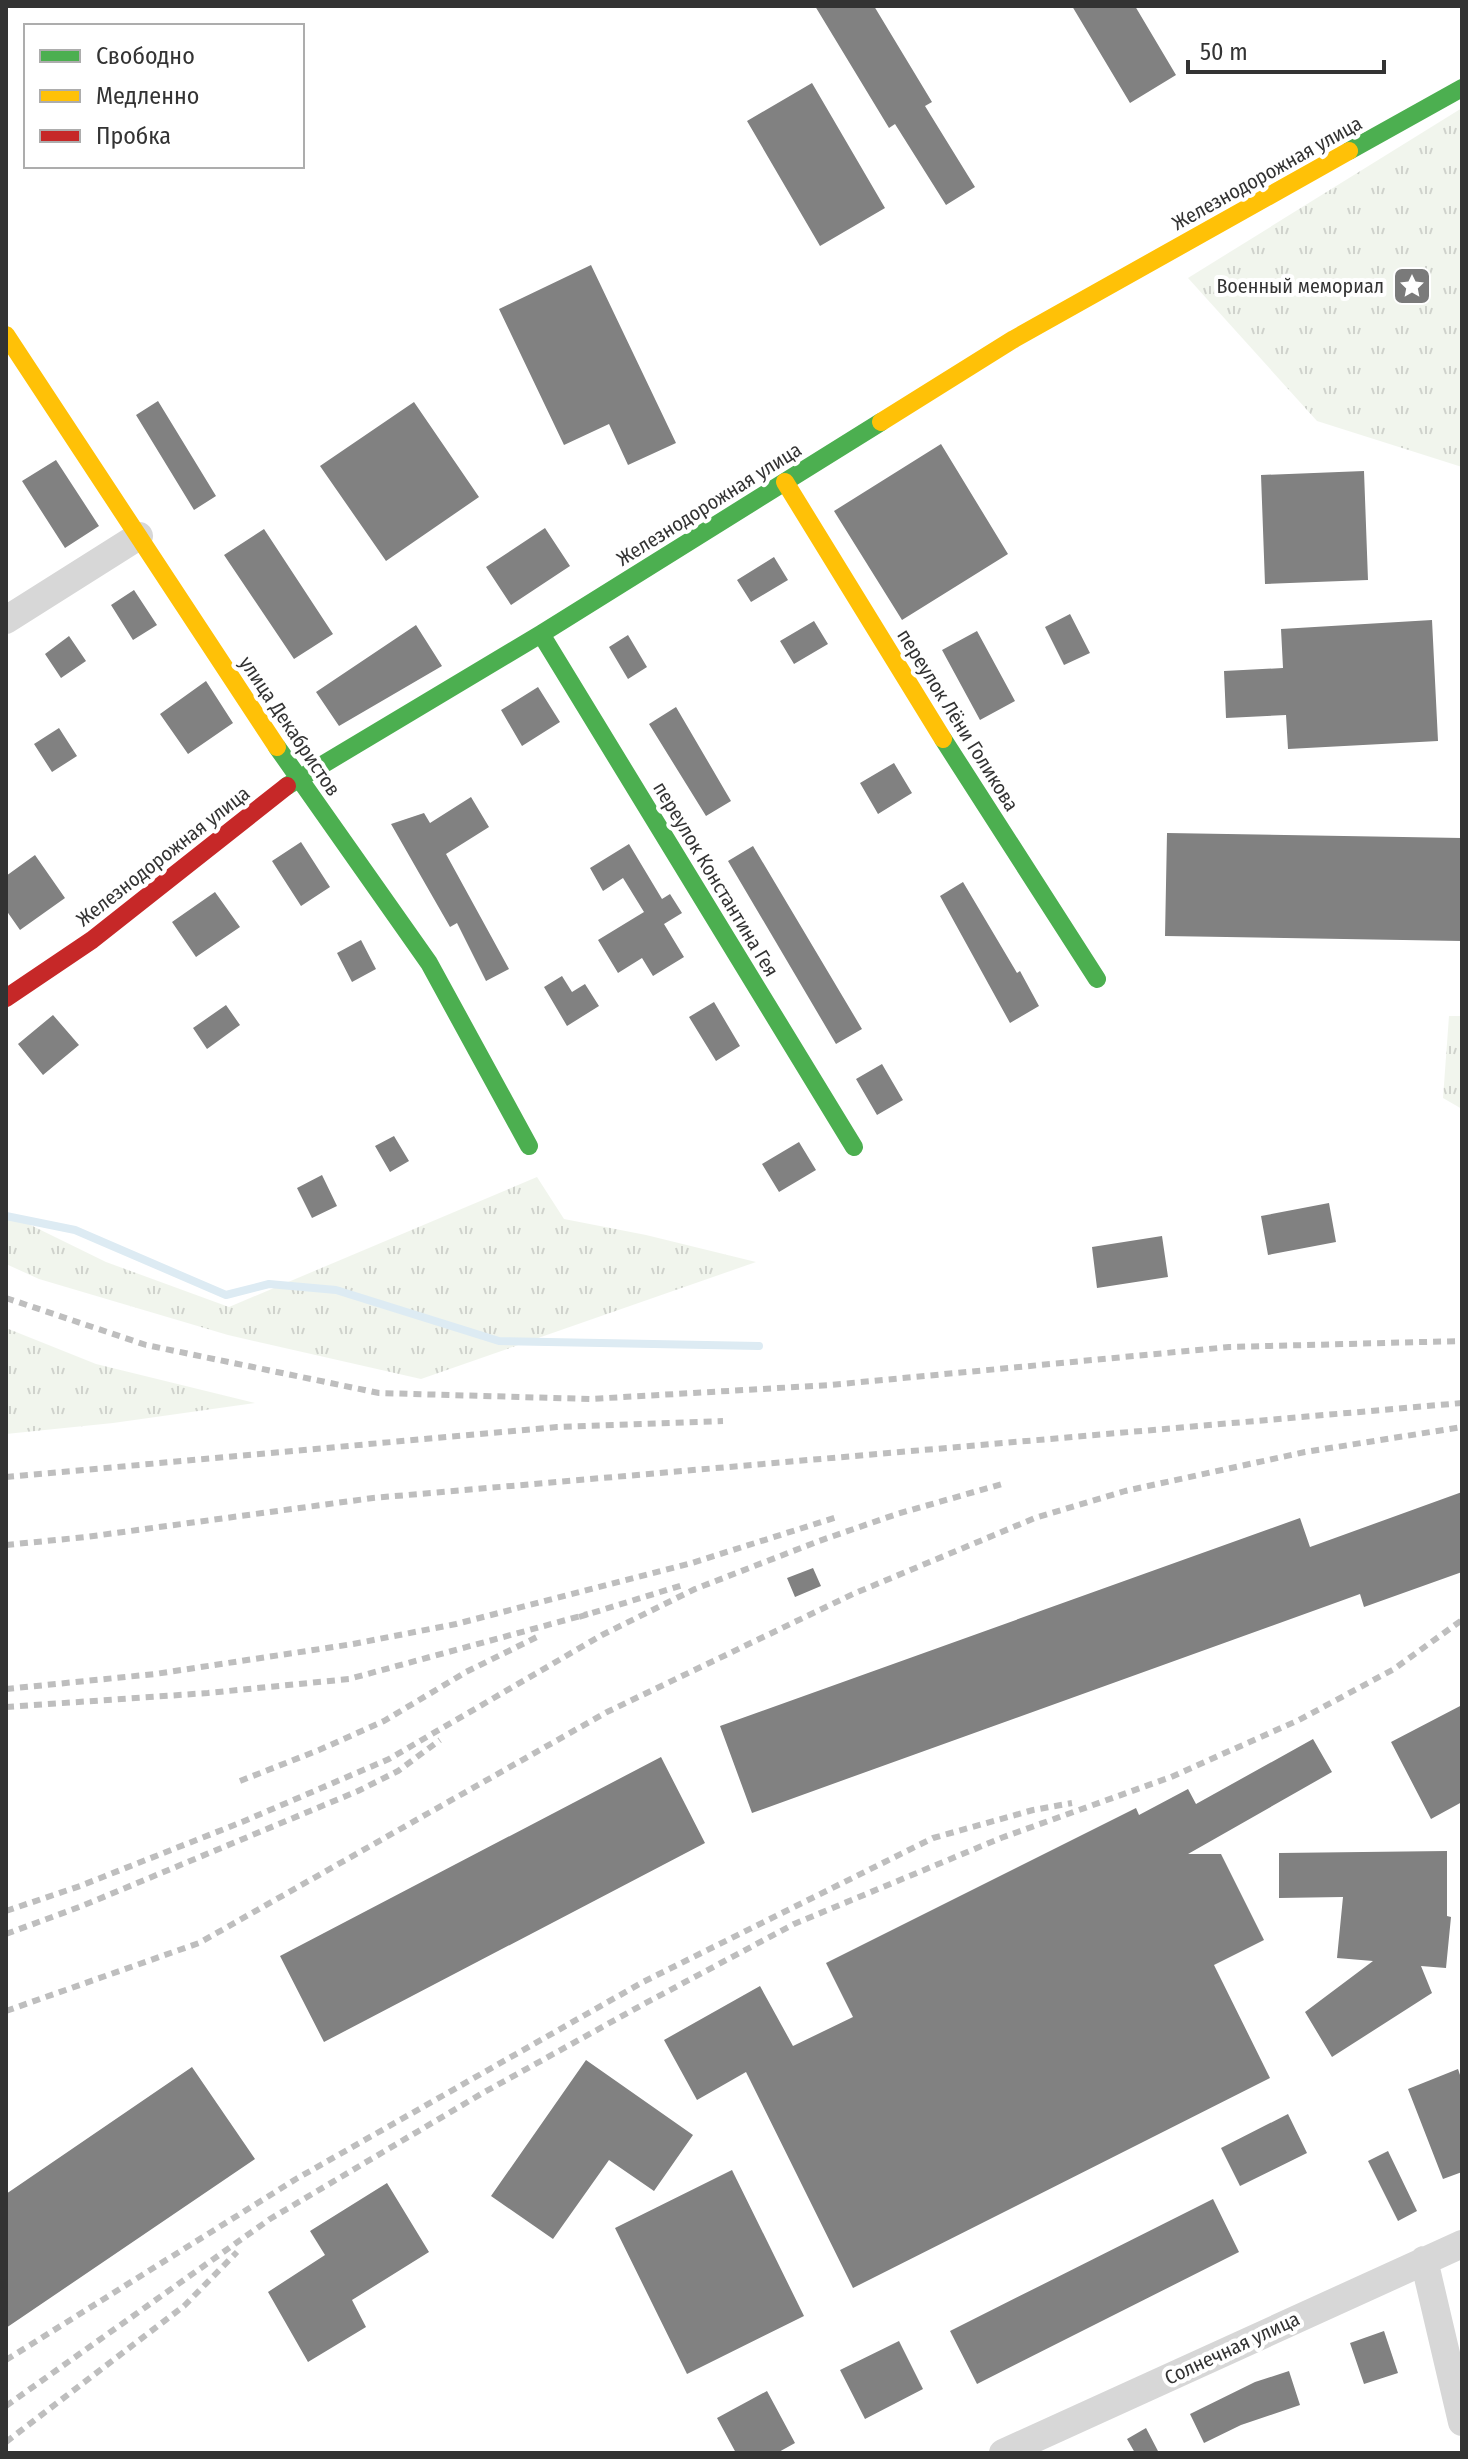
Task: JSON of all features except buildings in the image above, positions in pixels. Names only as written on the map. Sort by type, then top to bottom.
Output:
[{"type":"street","name":"Железнодорожная улица","points":[[6,998],[92,940],[297,778],[541,634],[1014,339],[1462,88]]},
{"type":"street","name":"улица Декабристов","points":[[6,335],[297,778],[429,963],[529,1146]]},
{"type":"street","name":"переулок Лёни Голикова","points":[[785,482],[968,780],[1097,979]]},
{"type":"street","points":[[6,620],[139,536]]},
{"type":"street","name":"переулок Константина Гея","points":[[541,634],[854,1147]]},
{"type":"street","name":"Солнечная улица","points":[[1003,2453],[1462,2244]]},
{"type":"street","points":[[1424,2260],[1462,2422]]},
{"type":"green space","points":[[1462,108],[1462,467],[1317,421],[1188,278]]},
{"type":"green space","points":[[1449,1016],[1462,1016],[1462,1109],[1443,1098]]},
{"type":"green space","points":[[537,1177],[564,1219],[756,1262],[421,1379],[228,1335],[39,1279],[6,1264],[6,1213],[106,1262],[229,1307]]},
{"type":"green space","points":[[6,1328],[96,1364],[255,1403],[6,1434]]},
{"type":"waterway","points":[[6,1216],[75,1230],[226,1295],[269,1284],[336,1290],[499,1341],[759,1346]]},
{"type":"railway","points":[[6,1298],[146,1345],[379,1393],[590,1399],[830,1385],[1229,1347],[1462,1341]]},
{"type":"railway","points":[[6,1545],[373,1498],[1462,1403]]},
{"type":"railway","points":[[6,1477],[557,1427],[723,1421]]},
{"type":"railway","points":[[6,2011],[199,1943],[607,1712],[853,1594],[1035,1518],[1125,1491],[1305,1452],[1462,1427]]},
{"type":"railway","points":[[6,1911],[80,1886],[242,1822],[389,1759],[602,1635],[695,1589],[897,1514],[1002,1484]]},
{"type":"railway","points":[[6,1689],[155,1674],[353,1644],[456,1624],[692,1563],[837,1517]]},
{"type":"railway","points":[[579,1617],[686,1584]]},
{"type":"railway","points":[[6,1707],[208,1693],[349,1679],[588,1614]]},
{"type":"railway","points":[[6,2406],[270,2219],[481,2094],[642,2005],[794,1924],[1001,1838],[1171,1777],[1299,1720],[1394,1669],[1462,1620]]},
{"type":"railway","points":[[240,1781],[384,1721],[466,1672],[539,1636]]},
{"type":"railway","points":[[6,1934],[82,1906],[358,1791],[398,1771],[440,1740]]},
{"type":"railway","points":[[6,2360],[296,2179],[643,1982],[933,1838],[1033,1810],[1072,1803]]},
{"type":"railway","points":[[6,2442],[184,2306],[237,2252]]},
{"type":"traffic: fast","points":[[1349,151],[1462,88]]},
{"type":"traffic: fast","points":[[287,786],[541,634],[881,422]]},
{"type":"traffic: fast","points":[[541,634],[854,1147]]},
{"type":"traffic: fast","points":[[943,739],[1097,979]]},
{"type":"traffic: fast","points":[[277,747],[429,963],[529,1146]]},
{"type":"traffic: slow","points":[[881,422],[1014,339],[1349,151]]},
{"type":"traffic: slow","points":[[6,335],[277,747]]},
{"type":"traffic: slow","points":[[785,482],[943,739]]},
{"type":"traffic: jam","points":[[6,998],[92,940],[287,786]]},
{"type":"place","name":"Военный мемориал","points":[[1412,286]]}]
